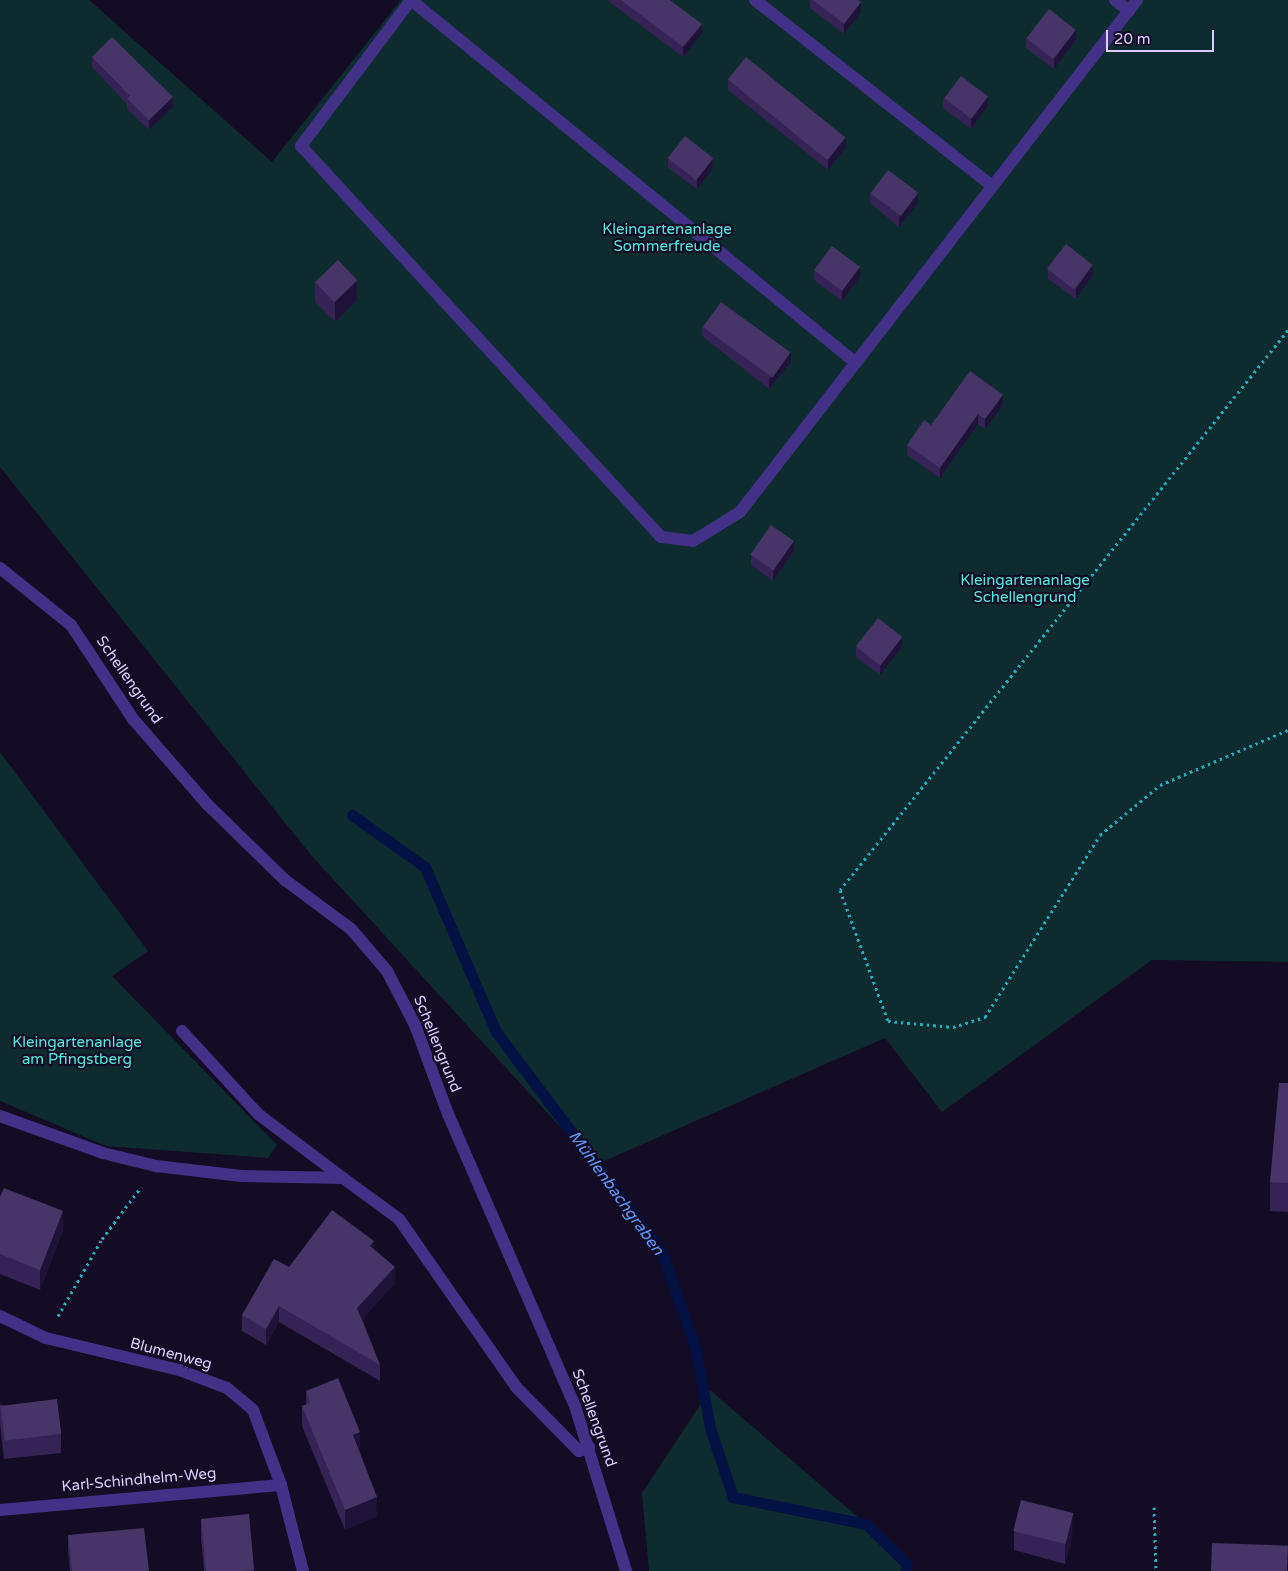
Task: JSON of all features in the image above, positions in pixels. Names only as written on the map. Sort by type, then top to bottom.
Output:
[{"type":"street","points":[[856,363],[411,0],[301,146],[661,537],[693,541],[740,512],[856,363],[992,186],[1137,0]]},
{"type":"street","points":[[755,0],[992,186]]},
{"type":"street","points":[[1115,0],[1129,11]]},
{"type":"street","name":"Schellengrund","points":[[0,568],[71,625],[133,719],[207,804],[285,880],[351,929],[387,971],[415,1025],[589,1447],[626,1571]]},
{"type":"street","points":[[182,1031],[258,1114],[399,1219],[516,1387],[579,1451],[589,1447]]},
{"type":"street","points":[[0,1116],[103,1153],[156,1166],[241,1176],[343,1178]]},
{"type":"street","name":"Blumenweg","points":[[0,1316],[46,1338],[179,1370],[228,1388],[253,1410],[281,1485],[302,1571]]},
{"type":"street","name":"Karl-Schindhelm-Weg","points":[[0,1510],[281,1485]]},
{"type":"path","points":[[1288,330],[840,890],[888,1022],[953,1028],[985,1017],[1100,835],[1160,785],[1288,730]]},
{"type":"path","points":[[46,1338],[72,1287],[156,1166]]},
{"type":"path","points":[[1154,1507],[1156,1571]]},
{"type":"green space","points":[[0,0],[89,0],[272,162],[401,0],[1288,0],[1288,962],[1152,960],[942,1112],[885,1038],[595,1165],[311,855],[0,467]]},
{"type":"green space","name":"Kleingartenanlage am Pfingstberg","points":[[0,752],[148,951],[112,976],[277,1145],[268,1158],[106,1146],[0,1101]]},
{"type":"green space","points":[[710,1390],[866,1524],[907,1564],[906,1571],[649,1571],[642,1493]]},
{"type":"building","points":[[621,0],[670,0],[702,24],[683,47]]},
{"type":"building","points":[[813,0],[858,0],[861,2],[844,24]]},
{"type":"building","points":[[1049,9],[1076,30],[1053,59],[1026,38]]},
{"type":"building","points":[[112,37],[173,97],[149,120],[127,99],[130,96],[92,57]]},
{"type":"building","points":[[746,57],[845,138],[827,160],[728,80]]},
{"type":"building","points":[[961,76],[988,96],[971,119],[944,98]]},
{"type":"building","points":[[685,136],[713,158],[696,180],[668,158]]},
{"type":"building","points":[[888,170],[918,193],[901,216],[871,193]]},
{"type":"building","points":[[1066,244],[1093,265],[1074,289],[1047,268]]},
{"type":"building","points":[[832,246],[860,267],[842,291],[814,270]]},
{"type":"building","points":[[338,260],[357,280],[334,302],[315,282]]},
{"type":"building","points":[[721,302],[791,353],[772,378],[703,327]]},
{"type":"building","points":[[970,371],[1003,395],[985,419],[978,414],[940,468],[907,445],[924,420],[931,425]]},
{"type":"building","points":[[771,525],[794,541],[773,571],[750,554]]},
{"type":"building","points":[[878,618],[902,637],[880,665],[856,646]]},
{"type":"building","points":[[1279,1083],[1288,1083],[1288,1183],[1270,1182]]},
{"type":"building","points":[[4,1188],[63,1211],[40,1270],[0,1254],[0,1197]]},
{"type":"building","points":[[332,1210],[374,1241],[370,1246],[395,1267],[357,1308],[380,1365],[279,1306],[266,1329],[242,1315],[274,1259],[289,1267]]},
{"type":"building","points":[[338,1378],[360,1432],[353,1435],[377,1497],[345,1510],[302,1406],[310,1403],[306,1391]]},
{"type":"building","points":[[57,1399],[61,1434],[5,1441],[0,1406]]},
{"type":"building","points":[[1021,1500],[1073,1513],[1066,1544],[1013,1531]]},
{"type":"building","points":[[249,1514],[254,1570],[206,1571],[201,1519]]},
{"type":"building","points":[[144,1528],[149,1571],[72,1571],[68,1535]]},
{"type":"building","points":[[1212,1543],[1288,1546],[1287,1571],[1211,1571]]},
{"type":"waterway","name":"Mühlenbachgraben","points":[[352,815],[425,867],[496,1032],[662,1252],[696,1350],[710,1428],[733,1497],[866,1524],[907,1564],[906,1571]]},
{"type":"park label","name":"Kleingartenanlage Sommerfreude","points":[[667,238]]},
{"type":"park label","name":"Kleingartenanlage Schellengrund","points":[[1025,588]]}]
